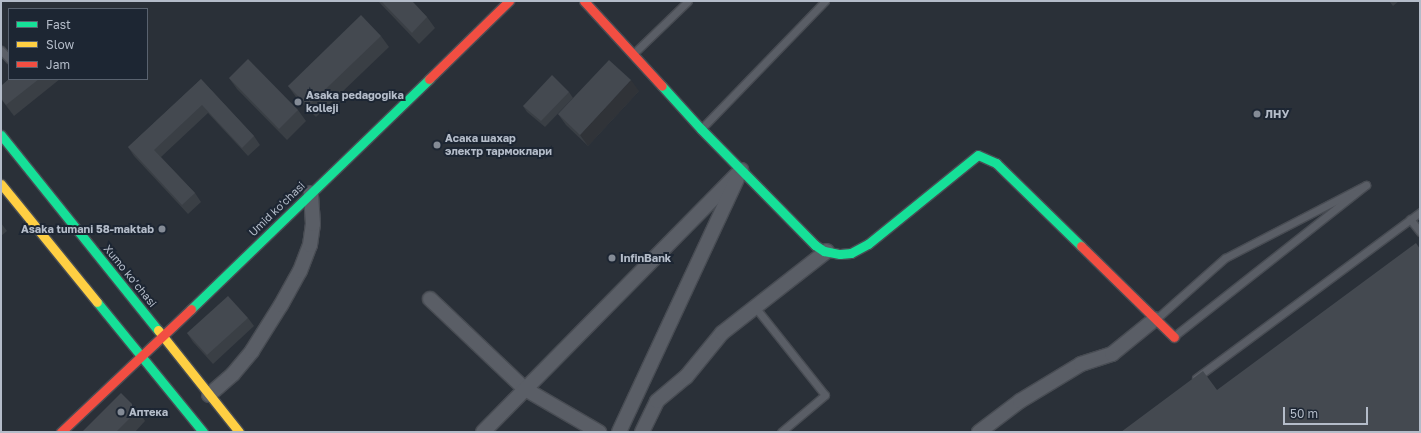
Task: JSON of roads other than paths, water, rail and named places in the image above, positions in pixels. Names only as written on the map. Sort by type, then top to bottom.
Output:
[{"type":"main road","name":"Umid ko'chasi","points":[[61,432],[163,336],[509,1]]},
{"type":"main road","points":[[584,1],[701,129],[815,244],[827,251],[840,254],[852,253],[868,244],[978,155],[996,163],[1174,337]]},
{"type":"main road","name":"Xumo ko’chasi","points":[[1,135],[239,432]]},
{"type":"main road","points":[[1,184],[141,356],[196,429]]},
{"type":"street","points":[[483,432],[495,426],[525,389],[741,170]]},
{"type":"street","points":[[619,432],[741,170]]},
{"type":"street","points":[[209,395],[233,374],[252,352],[278,311],[300,271],[310,245],[313,224],[311,193]]},
{"type":"street","points":[[642,432],[657,401],[686,377],[722,333],[827,251]]},
{"type":"street","points":[[430,299],[525,389],[599,432]]},
{"type":"street","points":[[979,432],[1020,401],[1081,364],[1112,354],[1156,319]]},
{"type":"lane","points":[[633,54],[688,1]]},
{"type":"lane","points":[[701,129],[825,1]]},
{"type":"lane","points":[[1,50],[8,58]]},
{"type":"lane","points":[[1156,319],[1225,258],[1366,185],[1174,337]]},
{"type":"lane","points":[[1188,385],[1420,212]]},
{"type":"lane","points":[[1410,219],[1420,232]]},
{"type":"lane","points":[[755,307],[825,395],[781,432]]},
{"type":"place","name":"Asaka pedagogika kolleji","points":[[298,102]]},
{"type":"place","name":"ЛНУ","points":[[1257,114]]},
{"type":"place","name":"Асака шахар электр тармоклари","points":[[437,145]]},
{"type":"place","name":"Asaka tumani 58-maktab","points":[[162,229]]},
{"type":"place","name":"InfinBank","points":[[612,258]]},
{"type":"place","name":"Аптека","points":[[121,412]]}]
